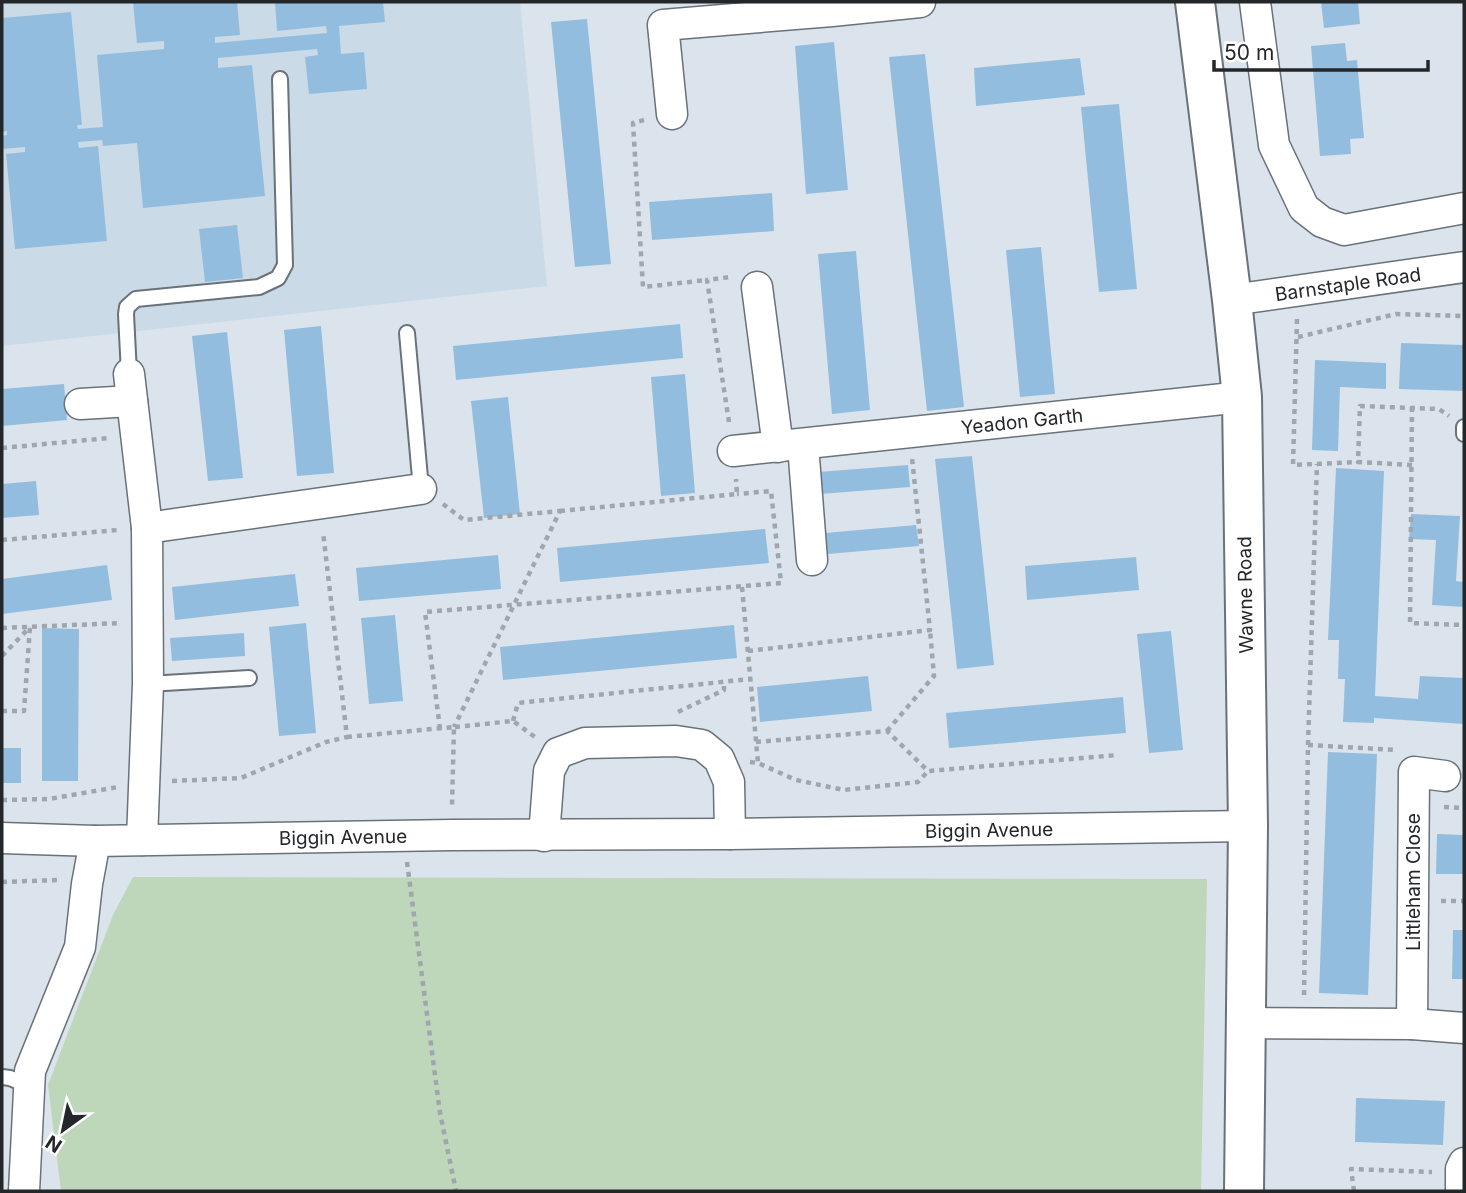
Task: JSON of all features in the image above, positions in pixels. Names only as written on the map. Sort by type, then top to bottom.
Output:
[{"type":"street","points":[[672,114],[663,25],[715,10],[832,11],[920,2]]},
{"type":"street","name":"Wawne Road","points":[[1195,2],[1242,397],[1248,826],[1244,1191]]},
{"type":"street","points":[[1255,2],[1274,145],[1304,208],[1322,222],[1344,230],[1464,208]]},
{"type":"street","name":"Barnstaple Road","points":[[1232,300],[1464,267]]},
{"type":"street","points":[[757,288],[812,560]]},
{"type":"street","points":[[80,404],[131,387],[147,528],[148,684],[142,840]]},
{"type":"street","name":"Yeadon Garth","points":[[733,451],[1242,397]]},
{"type":"street","points":[[147,528],[421,489]]},
{"type":"street","points":[[544,836],[549,771],[558,753],[586,743],[663,741],[702,744],[719,759],[729,782],[730,834]]},
{"type":"street","name":"Littleham Close","points":[[1412,1024],[1413,772],[1445,776]]},
{"type":"street","name":"Biggin Avenue","points":[[2,838],[95,841],[1248,826]]},
{"type":"street","points":[[24,1191],[16,1082],[30,1072],[80,947],[95,841]]},
{"type":"street","points":[[1247,1023],[1412,1024],[1464,1028]]},
{"type":"lane","points":[[131,387],[126,314],[130,303],[146,297],[258,287],[271,282],[282,272],[285,265],[286,236],[280,79]]},
{"type":"lane","points":[[407,333],[421,489]]},
{"type":"lane","points":[[1464,427],[1464,434]]},
{"type":"lane","points":[[148,684],[249,678]]},
{"type":"path","points":[[672,114],[633,123],[642,287],[753,274],[757,288]]},
{"type":"path","points":[[707,280],[737,494]]},
{"type":"path","points":[[1297,290],[1293,465],[1358,462],[1412,465]]},
{"type":"path","points":[[1297,337],[1396,314],[1464,316]]},
{"type":"path","points":[[1358,462],[1360,406],[1439,409],[1464,427]]},
{"type":"path","points":[[1412,407],[1410,622],[1464,625]]},
{"type":"path","points":[[756,742],[887,731],[934,676],[910,433]]},
{"type":"path","points":[[2,448],[110,438]]},
{"type":"path","points":[[1303,1024],[1317,464]]},
{"type":"path","points":[[421,489],[464,520],[771,491],[781,583],[425,612],[440,729]]},
{"type":"path","points":[[320,503],[347,737]]},
{"type":"path","points":[[452,835],[454,727],[560,511]]},
{"type":"path","points":[[2,540],[147,528]]},
{"type":"path","points":[[743,587],[758,763]]},
{"type":"path","points":[[2,628],[146,622]]},
{"type":"path","points":[[2,656],[30,627]]},
{"type":"path","points":[[2,711],[24,711],[30,627]]},
{"type":"path","points":[[748,651],[805,642],[930,630]]},
{"type":"path","points":[[513,721],[518,703],[751,680]]},
{"type":"path","points":[[663,741],[669,720],[680,710],[724,690],[724,682]]},
{"type":"path","points":[[2,800],[49,799],[144,782],[241,778],[326,742],[347,737],[513,721],[558,753]]},
{"type":"path","points":[[887,731],[928,771]]},
{"type":"path","points":[[1308,745],[1403,750]]},
{"type":"path","points":[[719,759],[758,763],[796,780],[844,790],[918,782],[928,771],[1118,755]]},
{"type":"path","points":[[404,837],[440,1113],[456,1191]]},
{"type":"path","points":[[2,882],[88,879]]},
{"type":"path","points":[[1354,1191],[1351,1169],[1462,1176]]},
{"type":"shaded area","points":[[2,2],[520,2],[547,286],[2,346]]},
{"type":"green space","points":[[133,877],[1207,879],[1201,1191],[61,1191],[48,1085],[113,915]]},
{"type":"building","points":[[133,2],[237,2],[240,35],[215,37],[215,43],[327,33],[326,26],[277,31],[275,2],[383,2],[385,22],[339,26],[341,54],[364,52],[367,89],[309,94],[305,57],[318,55],[317,49],[218,58],[218,68],[252,65],[265,196],[143,208],[137,143],[103,146],[102,140],[78,142],[79,148],[98,146],[107,241],[15,249],[6,154],[25,152],[25,147],[2,149],[2,136],[7,135],[7,131],[2,132],[2,18],[71,12],[82,125],[77,125],[78,129],[103,127],[97,55],[164,49],[164,41],[137,43]]},
{"type":"building","points":[[1321,2],[1358,2],[1360,24],[1324,28]]},
{"type":"building","points":[[587,19],[611,264],[575,267],[551,22]]},
{"type":"building","points":[[834,42],[848,190],[806,194],[795,46]]},
{"type":"building","points":[[1345,43],[1347,61],[1357,60],[1364,138],[1350,139],[1351,154],[1320,156],[1311,46]]},
{"type":"building","points":[[925,54],[964,407],[927,411],[889,57]]},
{"type":"building","points":[[1080,58],[1085,95],[976,106],[974,68]]},
{"type":"building","points":[[1119,104],[1137,289],[1099,292],[1081,107]]},
{"type":"building","points":[[772,193],[774,231],[652,240],[649,202]]},
{"type":"building","points":[[237,225],[243,278],[205,282],[199,229]]},
{"type":"building","points":[[1041,247],[1055,394],[1020,397],[1006,250]]},
{"type":"building","points":[[856,251],[870,410],[832,414],[818,254]]},
{"type":"building","points":[[680,324],[683,358],[456,380],[453,346]]},
{"type":"building","points":[[321,326],[334,473],[297,476],[284,330]]},
{"type":"building","points":[[227,332],[243,478],[208,481],[192,336]]},
{"type":"building","points":[[1401,343],[1464,345],[1464,391],[1399,389]]},
{"type":"building","points":[[1315,360],[1386,363],[1386,389],[1340,387],[1338,451],[1312,450]]},
{"type":"building","points":[[685,374],[695,493],[661,496],[651,377]]},
{"type":"building","points":[[64,384],[67,420],[2,426],[2,389]]},
{"type":"building","points":[[508,397],[520,514],[484,518],[471,401]]},
{"type":"building","points":[[972,456],[994,665],[957,669],[935,459]]},
{"type":"building","points":[[908,465],[910,487],[820,494],[818,472]]},
{"type":"building","points":[[1336,468],[1384,471],[1375,696],[1418,699],[1420,676],[1464,678],[1464,724],[1374,718],[1374,723],[1343,722],[1345,679],[1338,679],[1339,640],[1328,640]]},
{"type":"building","points":[[36,481],[39,515],[2,518],[2,484]]},
{"type":"building","points":[[1411,514],[1460,516],[1456,581],[1464,582],[1464,607],[1432,605],[1436,540],[1409,539]]},
{"type":"building","points":[[916,525],[919,546],[828,554],[825,533]]},
{"type":"building","points":[[765,529],[769,563],[560,582],[557,548]]},
{"type":"building","points":[[498,555],[501,589],[359,601],[356,568]]},
{"type":"building","points":[[1136,557],[1139,590],[1027,600],[1025,566]]},
{"type":"building","points":[[107,565],[112,600],[2,614],[2,579]]},
{"type":"building","points":[[295,574],[299,606],[175,620],[172,587]]},
{"type":"building","points":[[395,615],[403,701],[369,704],[361,618]]},
{"type":"building","points":[[306,623],[316,733],[279,736],[269,627]]},
{"type":"building","points":[[734,625],[737,658],[503,680],[500,647]]},
{"type":"building","points":[[42,628],[79,629],[78,781],[42,781]]},
{"type":"building","points":[[1171,631],[1183,750],[1149,753],[1137,634]]},
{"type":"building","points":[[244,633],[245,656],[172,661],[170,638]]},
{"type":"building","points":[[868,676],[872,711],[760,722],[757,687]]},
{"type":"building","points":[[1123,697],[1126,733],[949,748],[946,713]]},
{"type":"building","points":[[2,748],[21,748],[21,783],[2,783]]},
{"type":"building","points":[[1328,752],[1377,754],[1368,995],[1319,993]]},
{"type":"building","points":[[1437,834],[1464,835],[1464,874],[1436,874]]},
{"type":"building","points":[[1453,930],[1464,930],[1464,979],[1452,979]]},
{"type":"building","points":[[1356,1098],[1445,1101],[1443,1145],[1355,1142]]}]
